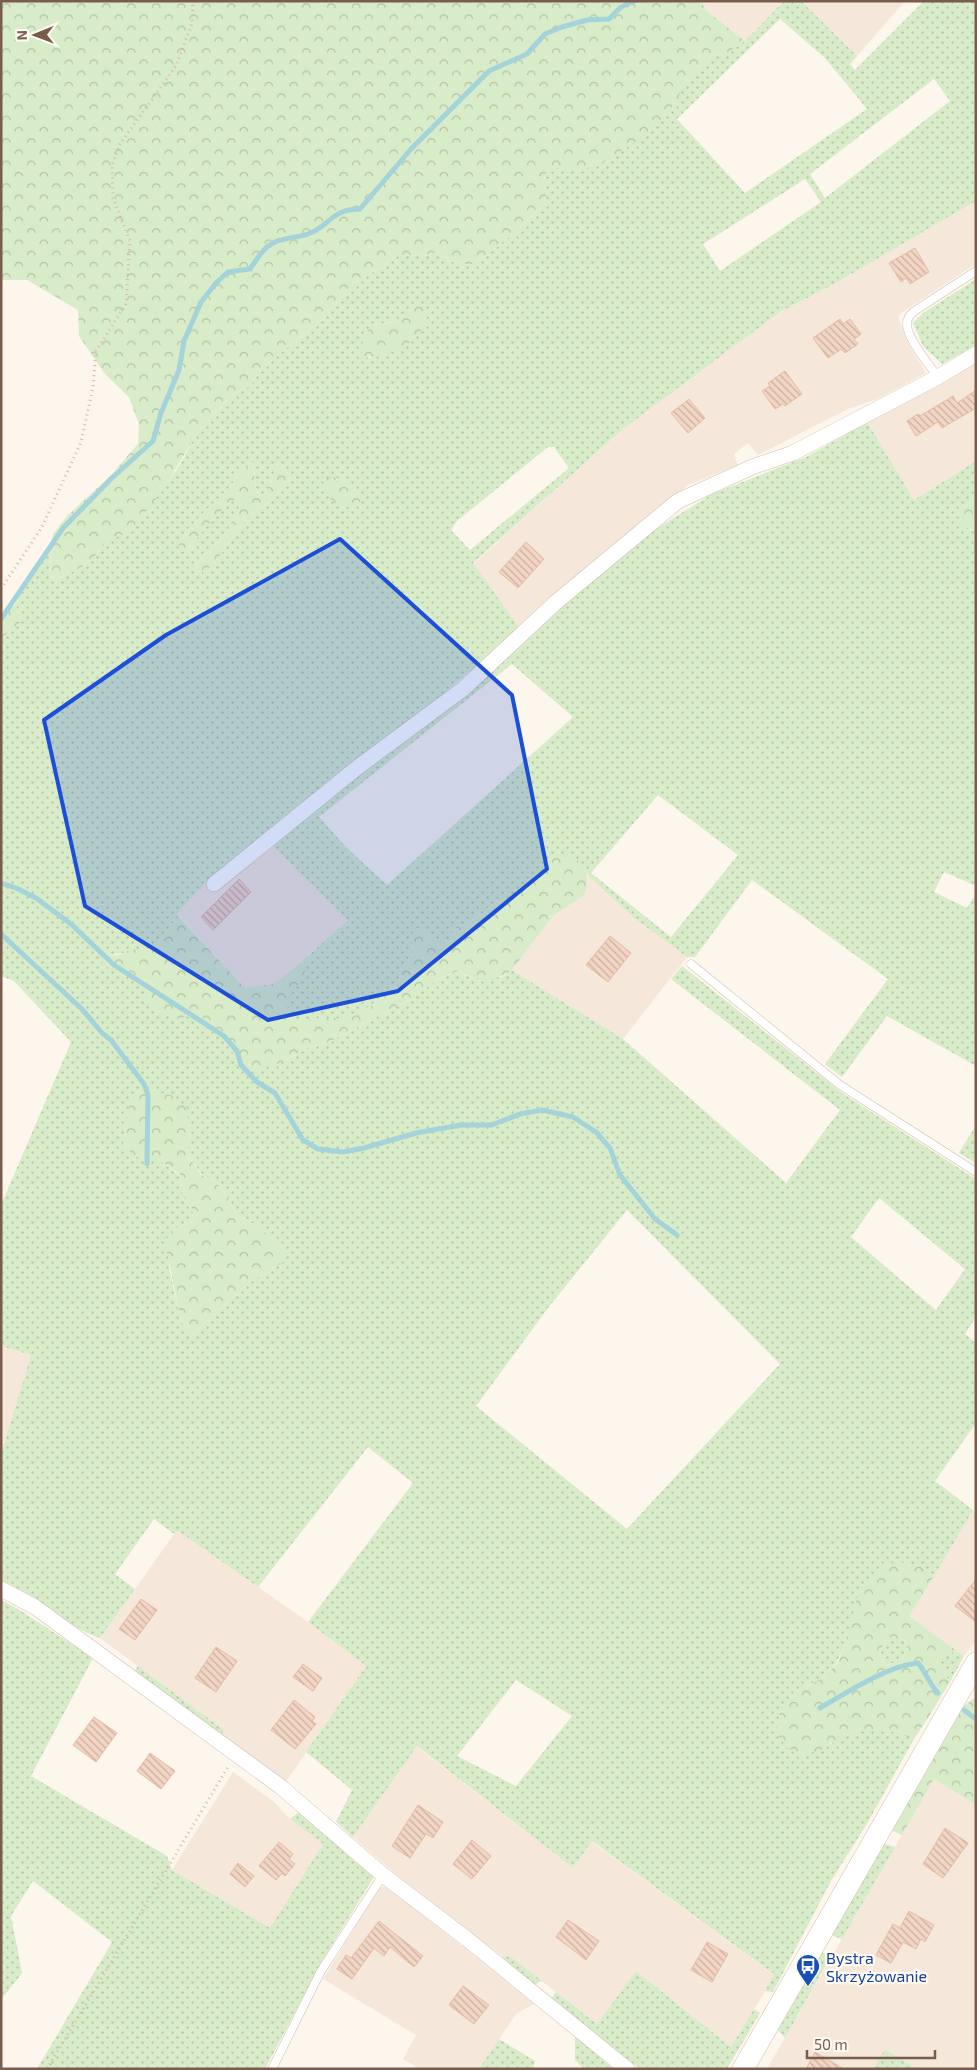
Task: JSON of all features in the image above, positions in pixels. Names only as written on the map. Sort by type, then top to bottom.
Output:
[{"type":"street","points":[[214,884],[358,767],[463,689],[555,603],[678,502],[752,467],[793,452],[938,377],[976,354]]},
{"type":"street","points":[[1,1589],[35,1607],[281,1787],[383,1875],[467,1939],[627,2069]]},
{"type":"street","points":[[743,2069],[976,1662]]},
{"type":"lane","points":[[938,377],[910,336],[907,324],[908,319],[916,310],[976,272]]},
{"type":"lane","points":[[691,964],[840,1085],[976,1172]]},
{"type":"lane","points":[[272,2069],[320,1971],[383,1875]]},
{"type":"path","points":[[1,589],[42,527],[81,442],[93,387],[96,351],[126,304],[130,242],[113,198],[112,164],[120,144],[176,66],[192,24],[193,1]]},
{"type":"path","points":[[47,2069],[236,1754]]},
{"type":"highlighted area","points":[[340,539],[512,695],[547,869],[398,991],[268,1020],[85,906],[44,720],[166,635]]},
{"type":"shaded area","points":[[700,1],[784,1],[745,41],[708,12]]},
{"type":"shaded area","points":[[801,1],[905,1],[857,56]]},
{"type":"shaded area","points":[[976,201],[976,264],[901,313],[898,317],[908,343],[926,373],[877,399],[848,409],[758,455],[748,443],[734,454],[738,465],[688,485],[636,526],[518,626],[473,564],[623,429],[780,312],[834,284]]},
{"type":"shaded area","points":[[976,364],[976,461],[914,500],[867,422]]},
{"type":"shaded area","points":[[272,845],[349,920],[274,984],[244,987],[177,914],[206,883],[213,890]]},
{"type":"shaded area","points":[[588,876],[634,918],[687,957],[623,1039],[512,970],[554,915],[585,895]]},
{"type":"shaded area","points":[[1,1346],[31,1355],[1,1454]]},
{"type":"shaded area","points":[[973,1510],[976,1512],[976,1640],[964,1656],[909,1616]]},
{"type":"shaded area","points":[[177,1530],[308,1622],[366,1666],[285,1783],[220,1737],[224,1730],[100,1638]]},
{"type":"shaded area","points":[[416,1746],[573,1868],[591,1841],[775,1975],[731,2047],[636,1971],[597,2024],[511,1957],[502,1956],[414,1890],[353,1837]]},
{"type":"shaded area","points":[[233,1772],[274,1802],[290,1819],[323,1844],[271,1929],[172,1870]]},
{"type":"shaded area","points":[[934,1779],[976,1805],[976,2069],[917,2069],[885,2049],[873,2069],[767,2069]]},
{"type":"shaded area","points":[[387,1886],[534,2004],[516,2014],[479,2069],[420,2069],[403,2059],[416,2035],[323,1979],[379,1888]]},
{"type":"green space","points":[[1,1],[700,1],[708,12],[745,41],[725,54],[712,55],[691,75],[669,112],[642,138],[599,165],[578,170],[549,167],[543,181],[547,194],[542,207],[496,248],[470,265],[449,261],[439,252],[421,256],[399,255],[355,282],[323,319],[263,367],[250,386],[232,395],[216,411],[195,437],[163,490],[131,530],[119,537],[111,535],[95,556],[82,567],[57,579],[50,575],[53,534],[68,515],[111,475],[138,444],[139,424],[129,397],[105,374],[79,336],[78,310],[27,280],[1,280]]},
{"type":"green space","points":[[784,1],[801,1],[857,56],[850,64],[855,70],[924,1],[976,1],[976,201],[834,284],[780,312],[623,429],[473,563],[518,626],[512,636],[442,695],[351,765],[206,883],[177,914],[179,917],[161,939],[148,949],[105,954],[132,976],[147,981],[148,986],[176,1018],[196,1015],[206,1019],[224,1039],[243,1070],[278,1064],[309,1047],[327,1043],[404,1003],[440,978],[458,971],[467,976],[502,977],[512,970],[623,1039],[786,1183],[840,1110],[671,979],[682,966],[842,1093],[976,1179],[976,1317],[965,1334],[976,1343],[976,1423],[935,1481],[973,1510],[934,1576],[922,1567],[853,1621],[846,1643],[836,1664],[819,1680],[793,1693],[823,1749],[859,1731],[875,1729],[895,1732],[914,1739],[868,1822],[831,1881],[773,1992],[765,1991],[774,1974],[592,1841],[573,1868],[417,1746],[353,1837],[336,1822],[352,1790],[306,1752],[366,1666],[308,1622],[413,1483],[368,1447],[258,1587],[178,1531],[174,1534],[154,1519],[115,1574],[135,1589],[100,1638],[87,1633],[27,1594],[1,1581],[1,1454],[31,1355],[1,1346],[1,1205],[71,1042],[14,981],[1,976],[1,638],[19,624],[22,611],[14,606],[51,542],[50,575],[57,579],[82,567],[95,556],[111,535],[131,530],[178,468],[195,437],[216,411],[232,395],[250,386],[263,367],[323,319],[355,282],[399,255],[421,256],[439,252],[449,261],[470,265],[496,248],[542,207],[547,194],[543,181],[549,167],[588,167],[611,157],[682,88],[691,75],[712,55],[725,54],[745,41]],"holes":[[[780,19],[825,58],[867,109],[745,193],[677,119]],[[934,79],[950,101],[825,198],[810,174]],[[805,179],[821,202],[720,271],[703,244]],[[403,319],[386,354],[369,358],[363,355],[372,325]],[[548,447],[554,447],[569,468],[470,550],[451,530],[457,521]],[[253,462],[256,488],[260,496],[268,489],[280,463],[291,477],[273,499],[245,520],[214,564],[194,566],[224,536],[236,519],[240,500],[232,500],[203,530],[188,551],[177,547],[198,518],[229,488],[245,466]],[[190,1132],[187,1154],[202,1175],[214,1180],[225,1193],[237,1215],[259,1227],[283,1262],[249,1283],[192,1335],[181,1321],[169,1267],[172,1230],[192,1221],[193,1210],[183,1196],[180,1175],[163,1163]],[[879,1198],[965,1269],[936,1310],[851,1237]],[[627,1210],[780,1364],[627,1529],[476,1406],[548,1308]],[[516,1680],[572,1716],[516,1786],[457,1756]]]},
{"type":"green space","points":[[976,279],[976,345],[942,364],[923,346],[913,323],[923,313]]},
{"type":"green space","points":[[412,307],[424,307],[429,312],[422,328],[411,342],[383,356],[368,357],[362,355],[364,339],[372,325],[395,321],[404,316]]},
{"type":"green space","points":[[867,422],[914,500],[976,461],[976,497],[963,508],[970,530],[976,530],[976,886],[944,872],[934,892],[967,908],[976,894],[976,1066],[887,1016],[842,1077],[825,1064],[888,979],[752,880],[695,957],[687,957],[634,918],[588,876],[585,869],[553,855],[524,892],[510,900],[492,904],[482,914],[453,931],[449,942],[436,940],[423,930],[412,937],[413,951],[400,972],[399,984],[373,1005],[343,1019],[324,1018],[292,1022],[286,1000],[303,975],[310,954],[348,920],[272,845],[648,534],[712,494],[808,456]],"holes":[[[512,664],[573,717],[387,885],[347,848],[319,817]],[[658,795],[738,855],[671,937],[591,873]]]},
{"type":"green space","points":[[253,462],[256,488],[260,496],[268,489],[280,463],[291,477],[273,499],[245,520],[214,564],[200,574],[194,566],[230,528],[239,510],[240,500],[232,500],[203,530],[188,551],[180,552],[177,547],[198,518],[229,488],[245,466]]},
{"type":"green space","points":[[329,477],[349,483],[364,498],[350,506],[339,506],[329,497],[323,483]]},
{"type":"green space","points":[[976,497],[976,530],[962,527],[958,516],[963,508]]},
{"type":"green space","points":[[14,606],[22,611],[19,624],[1,638],[5,615]]},
{"type":"green space","points":[[553,855],[571,857],[582,864],[586,870],[587,877],[585,895],[554,915],[512,970],[492,979],[479,979],[458,971],[440,978],[404,1003],[327,1043],[309,1047],[278,1064],[254,1070],[243,1070],[224,1039],[212,1024],[205,1019],[198,1016],[175,1018],[162,1014],[147,1003],[147,981],[112,971],[102,963],[105,954],[118,955],[131,950],[148,949],[163,937],[179,917],[244,987],[274,984],[310,954],[303,976],[287,1001],[292,1021],[343,1018],[373,1005],[399,984],[400,972],[413,951],[412,937],[414,927],[423,930],[436,940],[449,942],[453,931],[482,914],[492,904],[510,900],[524,892]]},
{"type":"green space","points":[[147,1089],[173,1096],[186,1107],[190,1132],[187,1154],[201,1175],[214,1180],[225,1193],[237,1215],[259,1227],[284,1251],[283,1262],[249,1283],[192,1335],[181,1321],[165,1242],[172,1230],[192,1221],[193,1210],[183,1196],[180,1174],[163,1163],[139,1158],[122,1146],[131,1097]]},
{"type":"green space","points":[[976,1125],[976,1163],[959,1153]]},
{"type":"green space","points":[[896,1561],[922,1567],[934,1576],[909,1616],[957,1651],[939,1657],[937,1662],[950,1682],[914,1739],[884,1729],[861,1731],[831,1743],[823,1749],[801,1756],[786,1747],[776,1732],[780,1712],[793,1693],[819,1680],[837,1664],[846,1643],[857,1598],[865,1582],[879,1570]],"holes":[[[893,1636],[901,1638],[908,1643],[906,1652],[899,1660],[887,1665],[880,1656],[885,1640]]]},
{"type":"green space","points":[[1,1600],[93,1658],[31,1776],[167,1856],[172,1870],[270,1928],[323,1844],[290,1819],[299,1812],[375,1875],[322,1961],[265,2069],[37,2069],[112,1942],[33,1881],[11,1916],[22,1973],[1,2000]]},
{"type":"green space","points":[[893,1636],[901,1638],[908,1643],[907,1648],[902,1658],[887,1665],[881,1659],[880,1653],[885,1640]]},
{"type":"green space","points":[[957,1651],[964,1656],[950,1682],[937,1662],[939,1657]]},
{"type":"green space","points":[[138,1666],[224,1730],[220,1737],[134,1672]]},
{"type":"green space","points":[[974,1698],[976,1700],[976,1805],[934,1779],[902,1835],[889,1829],[962,1708]]},
{"type":"green space","points":[[884,1844],[895,1847],[842,1939],[831,1935]]},
{"type":"green space","points":[[821,1952],[831,1956],[785,2038],[778,2030]]},
{"type":"green space","points":[[502,1956],[511,1957],[542,1981],[534,1985],[503,1961]]},
{"type":"green space","points":[[636,1971],[731,2047],[754,2009],[760,2013],[727,2069],[640,2069],[551,1999],[556,1992],[597,2024]]},
{"type":"green space","points":[[575,2036],[613,2069],[584,2069],[575,2060]]},
{"type":"green space","points":[[499,2039],[535,2061],[533,2069],[479,2069]]},
{"type":"green space","points":[[885,2049],[917,2069],[873,2069]]},
{"type":"building","points":[[915,248],[929,272],[910,284],[906,278],[901,282],[889,263]]},
{"type":"building","points":[[840,319],[843,324],[850,319],[861,334],[854,339],[858,344],[845,353],[841,349],[828,358],[813,338]]},
{"type":"building","points":[[785,371],[802,394],[785,406],[783,404],[775,409],[762,391],[770,386],[768,383]]},
{"type":"building","points":[[976,390],[976,408],[942,428],[938,422],[916,436],[907,421],[918,414],[920,416],[953,396],[957,403]]},
{"type":"building","points":[[689,399],[705,418],[688,433],[671,413]]},
{"type":"building","points":[[526,542],[544,559],[518,588],[499,572]]},
{"type":"building","points":[[239,879],[251,892],[213,930],[201,917]]},
{"type":"building","points":[[610,936],[631,953],[608,982],[586,965]]},
{"type":"building","points":[[976,1579],[976,1622],[955,1606]]},
{"type":"building","points":[[141,1599],[157,1610],[135,1640],[119,1629]]},
{"type":"building","points":[[216,1647],[237,1661],[216,1692],[195,1678]]},
{"type":"building","points":[[303,1664],[322,1678],[313,1691],[293,1677]]},
{"type":"building","points":[[294,1700],[315,1717],[312,1721],[316,1724],[295,1749],[271,1730]]},
{"type":"building","points":[[94,1717],[117,1733],[96,1762],[73,1745]]},
{"type":"building","points":[[150,1753],[175,1771],[161,1789],[137,1771]]},
{"type":"building","points":[[418,1805],[443,1822],[433,1838],[426,1834],[410,1858],[392,1846]]},
{"type":"building","points":[[945,1828],[968,1843],[943,1878],[923,1864]]},
{"type":"building","points":[[472,1840],[491,1856],[472,1879],[453,1864]]},
{"type":"building","points":[[279,1842],[293,1854],[289,1859],[295,1864],[285,1876],[282,1873],[276,1880],[259,1866]]},
{"type":"building","points":[[238,1863],[254,1876],[245,1887],[230,1874]]},
{"type":"building","points":[[909,1911],[934,1925],[925,1942],[921,1939],[916,1949],[903,1942],[891,1963],[876,1955],[893,1924],[900,1928]]},
{"type":"building","points":[[568,1920],[599,1941],[586,1960],[556,1937]]},
{"type":"building","points":[[379,1921],[423,1956],[414,1967],[390,1947],[384,1956],[374,1948],[352,1979],[337,1969],[346,1955],[351,1958]]},
{"type":"building","points":[[707,1942],[728,1954],[712,1982],[691,1970]]},
{"type":"building","points":[[463,1986],[489,2005],[474,2024],[449,2005]]},
{"type":"building","points":[[815,2052],[844,2069],[806,2069]]},
{"type":"waterway","points":[[1,619],[63,528],[112,478],[153,441],[161,413],[179,370],[184,341],[201,302],[216,283],[228,272],[250,269],[267,247],[272,244],[303,236],[315,231],[343,212],[360,209],[411,149],[489,71],[527,54],[545,34],[587,20],[609,19],[621,7],[634,1]]},
{"type":"waterway","points":[[1,883],[36,898],[71,924],[114,965],[224,1036],[237,1051],[241,1065],[257,1082],[275,1093],[303,1140],[318,1149],[343,1152],[416,1133],[461,1125],[492,1125],[520,1114],[542,1110],[573,1117],[596,1132],[610,1148],[620,1175],[655,1219],[677,1235]]},
{"type":"waterway","points":[[1,934],[82,1009],[102,1033],[111,1040],[144,1084],[148,1095],[147,1164]]},
{"type":"waterway","points":[[820,1708],[881,1674],[906,1665],[918,1663],[938,1693]]},
{"type":"waterway","points":[[964,1710],[976,1719]]},
{"type":"place","name":"Bystra Skrzyżowanie","points":[[808,1987]]}]
